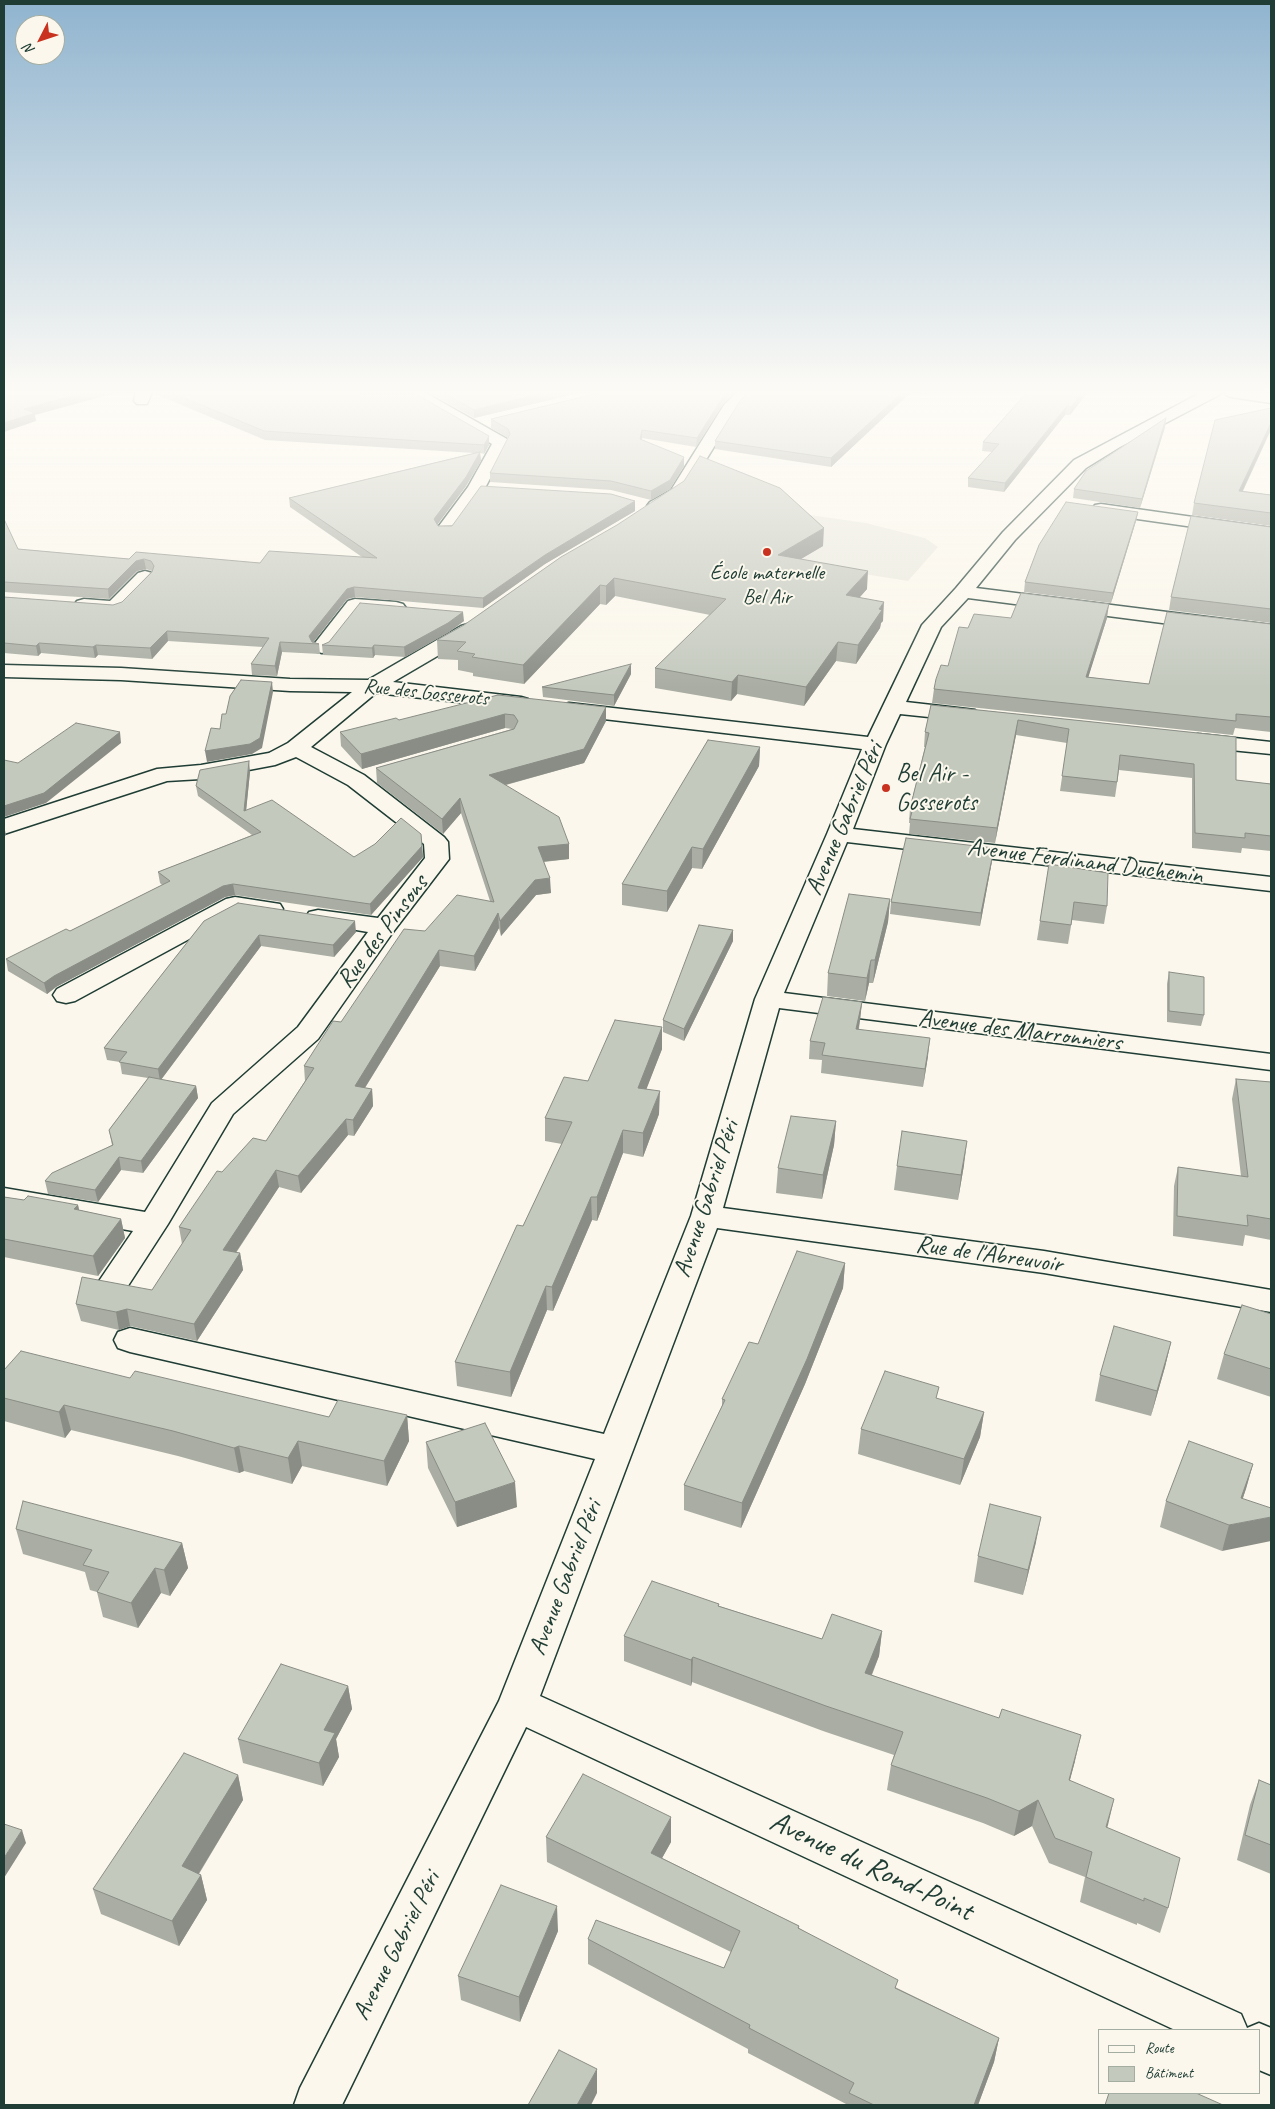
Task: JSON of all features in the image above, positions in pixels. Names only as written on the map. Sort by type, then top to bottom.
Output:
[{"type":"street","points":[[445,530],[474,490]]},
{"type":"street","points":[[643,510],[679,490]]},
{"type":"street","name":"Avenue Gabriel Péri","points":[[317,2105],[518,1704],[706,1216],[768,999],[839,834],[875,744],[932,625],[963,592],[1009,536],[1053,490]]},
{"type":"street","points":[[1042,501],[1061,504]]},
{"type":"street","points":[[1080,506],[1271,534]]},
{"type":"street","points":[[68,604],[115,607],[145,577]]},
{"type":"street","points":[[963,592],[1271,631]]},
{"type":"street","points":[[322,647],[360,598],[412,610]]},
{"type":"street","points":[[4,827],[165,774],[201,772],[275,758],[296,748],[372,686],[458,638],[480,618],[460,614]]},
{"type":"street","name":"Rue des Gosserots","points":[[4,671],[122,674],[290,685],[372,686],[875,744]]},
{"type":"street","points":[[894,707],[983,717]]},
{"type":"street","points":[[1182,739],[1271,748]]},
{"type":"street","name":"Rue des Pinsons","points":[[113,1284],[153,1224],[222,1109],[308,1033],[384,927],[437,859],[436,842],[356,780],[296,748]]},
{"type":"street","points":[[356,780],[384,772]]},
{"type":"street","name":"Avenue Ferdinand Duchemin","points":[[839,834],[1271,884]]},
{"type":"street","points":[[66,996],[235,904],[384,927]]},
{"type":"street","name":"Avenue des Marronniers","points":[[768,999],[1271,1062]]},
{"type":"street","points":[[4,1198],[153,1224]]},
{"type":"street","name":"Rue de l'Abreuvoir","points":[[706,1216],[1044,1262],[1271,1302]]},
{"type":"street","points":[[130,1340],[615,1450]]},
{"type":"street","name":"Avenue du Rond-Point","points":[[518,1704],[1223,2029]]},
{"type":"shaded area","name":"École maternelle Bel Air","points":[[705,500],[866,523],[925,538],[938,547],[908,581],[845,571],[591,557]]},
{"type":"building","points":[[320,490],[456,490],[434,519],[438,526],[452,526],[478,490],[553,490],[611,494],[635,501],[545,555],[483,598],[354,587],[347,589],[309,636],[312,642],[319,644],[280,642],[275,666],[251,664],[269,638],[167,631],[150,648],[96,645],[93,647],[39,643],[36,646],[4,643],[4,597],[113,605],[122,602],[152,572],[154,566],[151,561],[144,559],[136,561],[108,589],[4,582],[4,519],[18,549],[129,559],[136,552],[260,563],[269,551],[377,558],[289,498]]},
{"type":"building","points":[[670,490],[783,490],[824,528],[778,555],[868,571],[846,595],[884,602],[879,609],[882,610],[858,645],[838,642],[806,687],[738,675],[732,682],[655,668],[726,599],[614,578],[606,586],[600,585],[523,665],[472,657],[475,654],[457,651],[466,642],[437,640],[464,625],[561,557],[617,525]]},
{"type":"building","points":[[1084,490],[1145,490],[1142,499]]},
{"type":"building","points":[[1197,490],[1239,490],[1271,495],[1271,513],[1194,503]]},
{"type":"building","points":[[1066,502],[1138,512],[1113,593],[1025,582],[1039,545]]},
{"type":"building","points":[[1191,516],[1271,527],[1271,609],[1171,597]]},
{"type":"building","points":[[1021,593],[1109,604],[1086,677],[1149,684],[1167,612],[1271,624],[1271,717],[1236,714],[1236,721],[934,689],[941,665],[948,666],[959,627],[968,628],[974,614],[1011,618]]},
{"type":"building","points":[[360,603],[463,612],[448,623],[404,647],[374,645],[372,648],[322,645],[329,642]]},
{"type":"building","points":[[631,664],[614,695],[542,687]]},
{"type":"building","points":[[241,680],[272,682],[260,738],[250,744],[205,751],[211,728],[220,729],[222,714],[226,714],[230,696]]},
{"type":"building","points":[[498,695],[606,707],[584,749],[489,775],[559,817],[569,844],[538,847],[550,878],[535,880],[500,921],[498,913],[474,956],[439,950],[355,1086],[372,1089],[353,1120],[346,1119],[298,1176],[276,1170],[223,1250],[240,1253],[194,1324],[127,1309],[116,1312],[76,1304],[82,1277],[152,1290],[191,1230],[179,1227],[217,1171],[222,1172],[253,1138],[266,1141],[314,1068],[304,1066],[333,1021],[341,1022],[404,929],[425,931],[457,895],[494,902],[460,798],[442,819],[376,768],[514,729],[518,721],[514,715],[505,714],[361,754],[340,732],[396,718],[399,720]]},
{"type":"building","points":[[931,705],[1236,737],[1236,780],[1271,784],[1271,836],[1245,833],[1245,838],[1195,833],[1194,764],[1120,755],[1117,782],[1062,776],[1069,729],[1018,720],[997,828],[910,819],[913,808],[910,808],[929,733],[925,732]]},
{"type":"building","points":[[76,723],[120,732],[44,793],[4,806],[4,760],[18,763]]},
{"type":"building","points":[[708,740],[760,747],[703,849],[692,847],[667,891],[622,884]]},
{"type":"building","points":[[249,761],[244,811],[272,800],[354,857],[375,844],[401,818],[421,834],[422,846],[370,904],[233,884],[223,886],[44,983],[6,959],[66,929],[70,931],[170,881],[158,872],[261,832],[196,786],[200,770]]},
{"type":"building","points":[[906,838],[994,848],[981,913],[891,902]]},
{"type":"building","points":[[1049,864],[1108,873],[1107,906],[1074,902],[1071,925],[1040,921]]},
{"type":"building","points":[[849,894],[890,899],[875,960],[871,960],[867,978],[828,973]]},
{"type":"building","points":[[238,903],[355,921],[333,945],[259,935],[158,1069],[119,1062],[127,1052],[104,1048],[204,921]]},
{"type":"building","points":[[699,925],[733,930],[684,1029],[663,1020]]},
{"type":"building","points":[[1169,972],[1204,977],[1204,1015],[1169,1011]]},
{"type":"building","points":[[823,997],[862,1002],[856,1029],[930,1038],[925,1069],[822,1055],[825,1043],[810,1041]]},
{"type":"building","points":[[615,1020],[662,1027],[638,1088],[660,1091],[643,1133],[623,1130],[597,1197],[591,1197],[552,1287],[546,1286],[510,1372],[455,1362],[517,1225],[523,1226],[572,1122],[545,1118],[564,1077],[588,1081]]},
{"type":"building","points":[[149,1077],[196,1086],[141,1161],[119,1157],[95,1190],[45,1181],[52,1173],[113,1145],[109,1130]]},
{"type":"building","points":[[1236,1079],[1271,1082],[1271,1219],[1247,1215],[1248,1226],[1177,1216],[1178,1167],[1248,1177]]},
{"type":"building","points":[[791,1116],[836,1121],[823,1175],[778,1168]]},
{"type":"building","points":[[902,1131],[967,1141],[961,1175],[897,1166]]},
{"type":"building","points":[[28,1196],[78,1205],[74,1209],[121,1219],[93,1256],[4,1239],[4,1197],[24,1200]]},
{"type":"building","points":[[797,1251],[845,1263],[807,1359],[742,1503],[684,1485],[725,1400],[722,1399],[749,1342],[758,1344]]},
{"type":"building","points":[[1242,1305],[1271,1314],[1271,1369],[1224,1354]]},
{"type":"building","points":[[1114,1326],[1171,1342],[1157,1391],[1100,1375]]},
{"type":"building","points":[[21,1351],[130,1378],[135,1371],[329,1417],[338,1400],[407,1415],[384,1461],[298,1441],[288,1458],[239,1446],[234,1448],[173,1431],[64,1405],[59,1412],[4,1398],[4,1370]]},
{"type":"building","points":[[885,1371],[939,1387],[936,1398],[984,1412],[964,1459],[861,1429]]},
{"type":"building","points":[[485,1423],[515,1482],[455,1502],[426,1442]]},
{"type":"building","points":[[1189,1441],[1253,1464],[1241,1498],[1271,1508],[1271,1517],[1229,1525],[1166,1501]]},
{"type":"building","points":[[23,1501],[182,1543],[164,1570],[155,1568],[131,1603],[97,1592],[109,1572],[83,1565],[92,1550],[16,1529]]},
{"type":"building","points":[[990,1504],[1041,1517],[1028,1570],[978,1556]]},
{"type":"building","points":[[652,1581],[719,1604],[718,1606],[822,1639],[832,1614],[882,1631],[865,1673],[999,1718],[1002,1709],[1081,1735],[1069,1780],[1114,1799],[1106,1827],[1180,1858],[1168,1908],[1144,1898],[1144,1901],[1086,1877],[1092,1852],[1055,1838],[1038,1800],[1019,1811],[891,1765],[903,1732],[693,1657],[691,1660],[624,1636]]},
{"type":"building","points":[[281,1664],[348,1686],[324,1730],[335,1733],[319,1763],[238,1739]]},
{"type":"building","points":[[184,1753],[238,1775],[182,1866],[201,1875],[172,1921],[93,1889]]},
{"type":"building","points":[[583,1774],[671,1817],[651,1853],[799,1926],[798,1928],[898,1980],[895,1988],[999,2038],[974,2105],[874,2105],[849,2093],[854,2083],[749,2028],[750,2025],[588,1939],[596,1920],[724,1968],[740,1931],[546,1837]]},
{"type":"building","points":[[1259,1780],[1271,1785],[1271,1845],[1245,1835]]},
{"type":"building","points":[[4,1824],[22,1830],[4,1858]]},
{"type":"building","points":[[501,1885],[557,1906],[519,1997],[458,1976]]},
{"type":"building","points":[[559,2050],[597,2069],[577,2105],[528,2105]]},
{"type":"building","points":[[1109,2094],[1198,2094],[1223,2105],[1105,2105]]},
{"type":"place","name":"École maternelle Bel Air","points":[[767,552]]},
{"type":"place","name":"Bel Air - Gosserots","points":[[886,788]]}]
